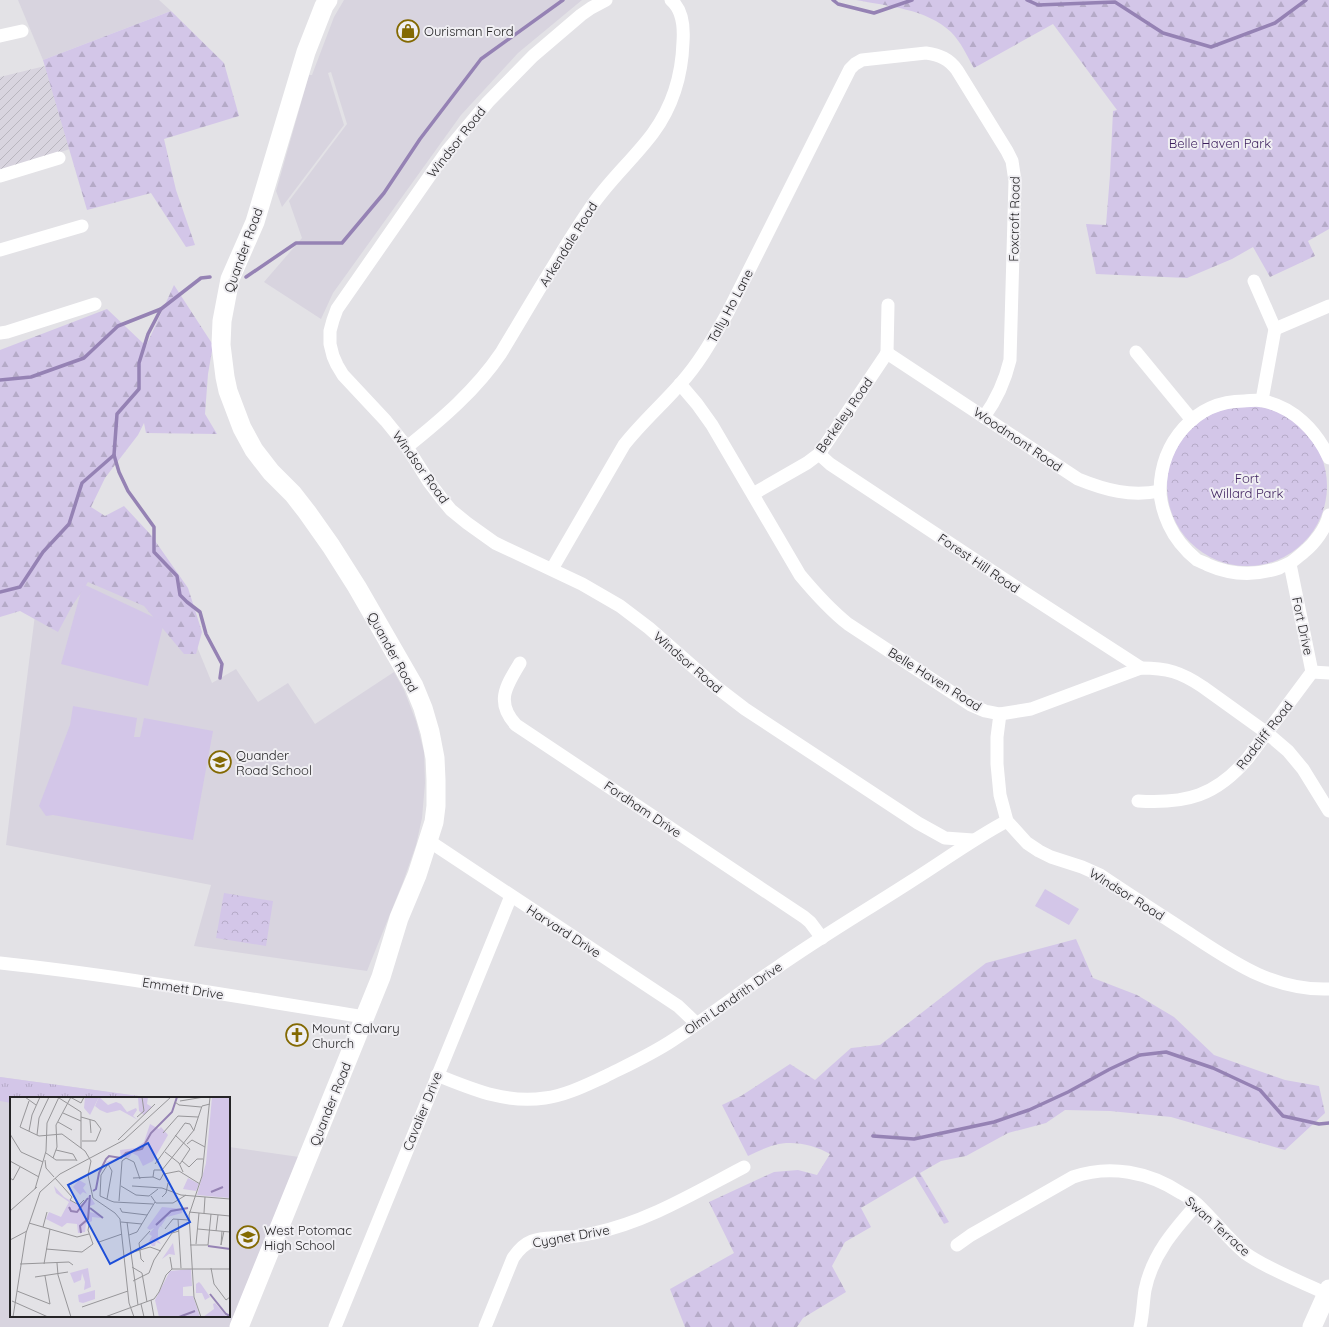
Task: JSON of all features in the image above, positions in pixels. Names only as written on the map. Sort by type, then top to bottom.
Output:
[{"type":"street","name":"Quander Road","points":[[239,1327],[365,1017],[399,918],[429,841],[436,806],[435,758],[430,732],[423,708],[414,686],[357,587],[331,546],[293,494],[271,472],[254,450],[234,410],[225,377],[222,345],[222,321],[230,279],[255,222],[306,52],[324,6],[328,0]]},
{"type":"street","name":"Windsor Road","points":[[606,0],[590,8],[524,66],[488,102],[447,151],[337,309],[330,331],[330,344],[333,356],[343,375],[386,421],[407,447],[433,488],[451,510],[467,523],[495,543],[582,584],[620,606],[649,628],[715,686],[745,709],[918,823],[945,838],[973,840]]},
{"type":"street","name":"Arkendale Road","points":[[407,447],[442,419],[490,369],[589,209],[609,182],[654,132],[664,116],[672,99],[681,68],[684,30],[682,18],[671,0]]},
{"type":"street","points":[[0,36],[22,30]]},
{"type":"street","name":"Foxcroft Road","points":[[900,56],[926,53],[936,54],[952,64],[1012,161],[1015,182],[1010,360],[1000,393],[984,417]]},
{"type":"street","name":"Tally Ho Lane","points":[[552,569],[624,444],[637,428],[680,384],[708,347],[727,314],[850,70],[855,64],[862,60],[900,56]]},
{"type":"street","points":[[0,176],[59,158]]},
{"type":"street","points":[[0,250],[82,226]]},
{"type":"street","points":[[1254,281],[1275,328],[1262,400]]},
{"type":"street","points":[[0,333],[94,304]]},
{"type":"street","points":[[887,353],[888,305]]},
{"type":"street","points":[[1275,328],[1329,306]]},
{"type":"street","points":[[1136,352],[1192,420]]},
{"type":"street","name":"Woodmont Road","points":[[887,353],[1078,479],[1097,487],[1125,493],[1147,493],[1160,491]]},
{"type":"street","name":"Berkeley Road","points":[[753,494],[807,463],[819,454],[887,353]]},
{"type":"street","name":"Belle Haven Road","points":[[680,384],[712,425],[800,575],[817,596],[834,613],[971,705],[985,711],[1000,714],[1031,709],[1142,668],[1174,671],[1190,678],[1288,751],[1303,768],[1329,811]]},
{"type":"street","points":[[1328,454],[1315,434],[1300,419],[1281,407],[1262,400],[1238,401],[1223,404],[1210,409],[1192,420],[1177,435],[1167,453],[1162,468],[1160,491],[1163,510],[1172,531],[1182,544],[1198,560],[1224,571],[1256,574],[1271,571],[1290,564],[1309,548],[1329,519]]},
{"type":"street","name":"Forest Hill Road","points":[[819,454],[830,464],[1022,591],[1142,668]]},
{"type":"street","name":"Fort Drive","points":[[1290,564],[1312,672],[1329,673]]},
{"type":"street","name":"Fordham Drive","points":[[520,663],[506,686],[504,696],[506,711],[516,725],[804,917],[810,922],[822,938]]},
{"type":"street","name":"Radcliff Road","points":[[1138,801],[1178,801],[1194,797],[1224,782],[1238,770],[1267,734],[1312,672]]},
{"type":"street","name":"Windsor Road","points":[[1000,714],[997,736],[1000,795],[1007,821],[1027,842],[1039,851],[1051,857],[1082,867],[1100,875],[1246,969],[1280,982],[1302,987],[1329,989]]},
{"type":"street","name":"Olmi Landrith Drive","points":[[437,1075],[477,1091],[497,1096],[523,1099],[553,1097],[578,1089],[671,1041],[776,968],[933,868],[973,840],[1007,821]]},
{"type":"street","name":"Harvard Drive","points":[[429,841],[678,1006],[697,1024]]},
{"type":"street","name":"Cavalier Drive","points":[[338,1326],[437,1075],[511,896]]},
{"type":"street","name":"Emmett Drive","points":[[0,963],[136,980],[365,1017]]},
{"type":"street","name":"Cygnet Drive","points":[[485,1327],[513,1258],[518,1250],[525,1244],[540,1238],[592,1234],[628,1224],[664,1208],[744,1167]]},
{"type":"street","name":"Swan Terrace","points":[[957,1245],[971,1235],[1073,1177],[1091,1172],[1111,1170],[1132,1172],[1168,1184],[1197,1204],[1233,1242],[1254,1258],[1328,1291]]},
{"type":"street","points":[[1140,1327],[1145,1290],[1154,1262],[1164,1244],[1197,1204]]},
{"type":"street","points":[[1312,1327],[1328,1291]]},
{"type":"shaded area","points":[[18,0],[159,0],[171,11],[43,60]]},
{"type":"shaded area","points":[[344,0],[582,0],[518,53],[461,115],[333,293],[321,319],[264,282],[302,238],[289,201],[347,124],[331,72],[328,73],[344,125],[282,207],[276,191],[309,75],[312,75],[334,17]]},
{"type":"shaded area","points":[[45,66],[70,149],[0,171],[0,77]]},
{"type":"shaded area","name":"Quander Road School","points":[[160,557],[212,683],[236,669],[258,702],[288,683],[315,724],[394,672],[404,690],[416,721],[424,752],[425,783],[422,818],[416,845],[403,882],[367,971],[194,946],[211,885],[6,845],[41,567]]},
{"type":"shaded area","name":"West Potomac High School","points":[[0,1077],[146,1097],[10,1097],[10,1317],[230,1317],[230,1147],[299,1157],[231,1327],[0,1327]]},
{"type":"green space","name":"Belle Haven Park","points":[[856,0],[1329,0],[1329,229],[1308,241],[1315,256],[1270,277],[1253,247],[1232,259],[1187,278],[1096,274],[1086,224],[1106,225],[1113,111],[1117,110],[1053,24],[974,68],[958,40],[941,24],[919,13]]},
{"type":"green space","points":[[171,11],[224,63],[239,116],[164,139],[176,190],[195,245],[186,247],[151,193],[87,210],[43,60]]},
{"type":"green space","points":[[174,285],[213,345],[208,374],[205,414],[217,434],[146,433],[144,423],[138,435],[105,478],[91,507],[105,516],[124,506],[151,535],[188,588],[202,632],[196,654],[184,654],[144,606],[88,582],[72,606],[58,632],[20,611],[0,617],[0,350],[107,309],[146,346]]},
{"type":"green space","name":"Fort Willard Park","points":[[1239,406],[1255,406],[1270,409],[1285,415],[1304,429],[1318,448],[1321,455],[1327,478],[1327,494],[1321,517],[1318,524],[1304,543],[1285,557],[1270,563],[1255,566],[1239,566],[1224,563],[1209,557],[1190,543],[1185,537],[1176,524],[1170,509],[1167,494],[1167,478],[1170,463],[1176,448],[1190,429],[1196,424],[1209,415],[1224,409]]},
{"type":"green space","points":[[83,584],[164,622],[148,686],[61,664]]},
{"type":"green space","points":[[73,706],[137,718],[134,737],[140,737],[144,718],[213,731],[193,840],[53,815],[46,816],[39,806],[70,725]]},
{"type":"green space","points":[[1045,889],[1079,909],[1069,925],[1035,906]]},
{"type":"green space","points":[[224,893],[273,901],[266,946],[216,938]]},
{"type":"green space","points":[[1076,939],[1093,978],[1137,995],[1174,1017],[1214,1055],[1285,1080],[1319,1086],[1325,1113],[1285,1150],[1171,1117],[1110,1111],[1065,1110],[1046,1123],[1008,1133],[966,1156],[941,1161],[920,1173],[949,1222],[944,1224],[915,1176],[861,1208],[871,1227],[845,1242],[832,1266],[846,1292],[803,1318],[797,1327],[685,1327],[670,1289],[734,1253],[709,1202],[774,1172],[798,1170],[817,1175],[830,1154],[803,1144],[789,1143],[772,1146],[748,1156],[722,1105],[741,1096],[790,1064],[815,1080],[851,1048],[880,1045],[986,963]]},
{"type":"green space","points":[[0,1077],[146,1097],[10,1097],[10,1103],[0,1101]]},
{"type":"waterway","points":[[246,277],[296,243],[342,243],[384,193],[420,139],[481,59],[563,0]]},
{"type":"waterway","points":[[833,0],[838,4],[874,13],[912,0]]},
{"type":"waterway","points":[[1027,0],[1038,5],[1115,2],[1163,33],[1211,47],[1275,23],[1306,0]]},
{"type":"waterway","points":[[0,592],[20,587],[43,552],[69,524],[82,483],[114,455],[117,414],[139,389],[139,363],[148,334],[161,309],[201,278],[210,277]]},
{"type":"waterway","points":[[0,380],[31,377],[84,358],[118,326],[161,309]]},
{"type":"waterway","points":[[114,455],[119,472],[128,491],[154,527],[154,552],[177,576],[180,595],[200,612],[206,634],[222,664],[220,678]]},
{"type":"waterway","points":[[873,1136],[914,1139],[994,1122],[1029,1110],[1140,1055],[1166,1052],[1213,1068],[1260,1090],[1283,1116],[1319,1124],[1329,1123]]},
{"type":"place","name":"Ourisman Ford","points":[[408,31]]},
{"type":"place","name":"Quander Road School","points":[[220,762]]},
{"type":"place","name":"Mount Calvary Church","points":[[297,1035]]},
{"type":"place","name":"West Potomac High School","points":[[248,1237]]}]
